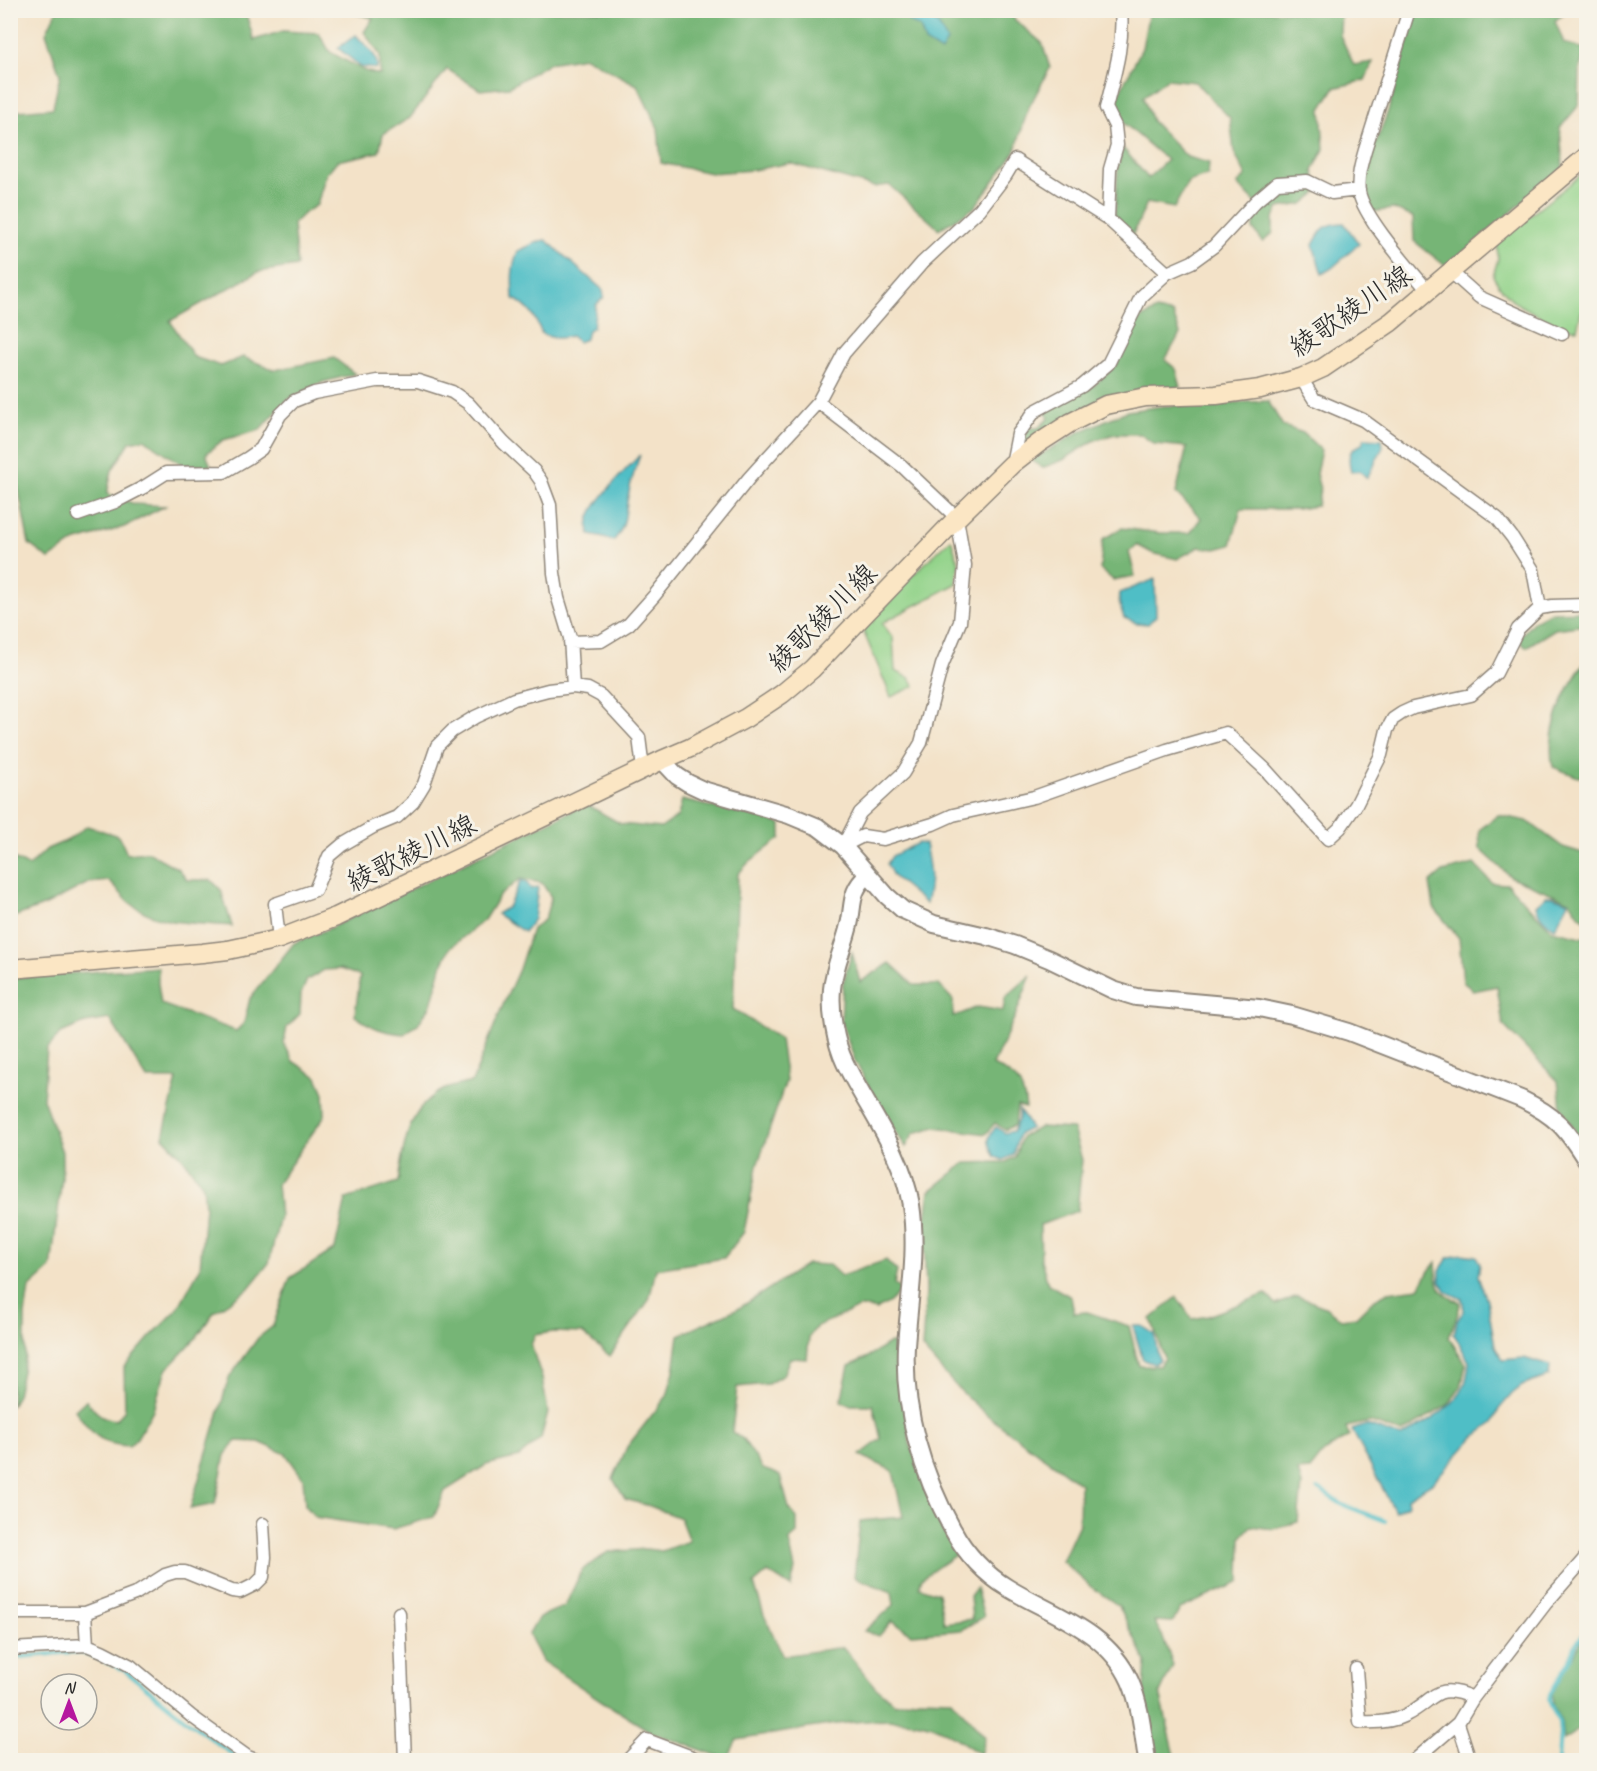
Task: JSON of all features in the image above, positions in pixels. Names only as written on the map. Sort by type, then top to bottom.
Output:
[{"type":"main road","name":"綾歌綾川線","points":[[10,969],[202,953],[279,939],[336,917],[690,748],[746,718],[782,694],[812,669],[957,518],[1012,464],[1039,443],[1070,423],[1106,405],[1146,397],[1216,395],[1260,389],[1301,378],[1323,368],[1391,322],[1587,157]]},
{"type":"street","points":[[1108,219],[1110,169],[1117,145],[1115,126],[1106,108],[1120,54],[1123,31],[1121,10]]},
{"type":"street","points":[[1409,10],[1365,150],[1359,173],[1359,190],[1363,206],[1428,291]]},
{"type":"street","points":[[570,642],[601,641],[629,624],[749,477],[818,402],[844,353],[922,263],[980,209],[1015,160],[1108,219],[1167,273]]},
{"type":"street","points":[[1012,464],[1018,434],[1035,411],[1082,386],[1108,364],[1141,297],[1167,273],[1192,262],[1214,246],[1256,201],[1277,183],[1307,181],[1332,193],[1359,190]]},
{"type":"street","points":[[1451,272],[1479,297],[1562,334]]},
{"type":"street","points":[[1301,378],[1314,399],[1363,420],[1497,518],[1533,570],[1540,608]]},
{"type":"street","points":[[78,515],[115,502],[166,473],[224,472],[249,458],[261,448],[280,416],[294,401],[314,393],[377,381],[418,381],[452,392],[468,403],[541,481],[550,505],[554,573],[570,642],[573,687]]},
{"type":"street","points":[[818,402],[902,466],[957,518],[965,565],[960,622],[942,665],[921,743],[903,773],[860,813],[843,846]]},
{"type":"street","points":[[843,846],[863,836],[883,839],[933,824],[953,815],[1034,797],[1167,750],[1226,733],[1265,768],[1328,839],[1340,828],[1356,805],[1381,755],[1393,719],[1413,708],[1471,695],[1496,673],[1518,629],[1540,608],[1587,605]]},
{"type":"street","points":[[279,939],[275,904],[315,890],[329,856],[342,845],[373,827],[397,817],[413,802],[424,784],[437,746],[452,731],[475,717],[514,699],[548,690],[588,688],[601,696],[639,737],[643,769]]},
{"type":"street","points":[[662,760],[677,776],[703,790],[806,821],[818,827],[843,846],[903,910],[934,924],[1015,945],[1113,990],[1136,997],[1259,1008],[1349,1032],[1540,1108],[1569,1132],[1587,1160]]},
{"type":"street","points":[[868,875],[858,886],[850,909],[850,924],[834,975],[832,1006],[845,1062],[886,1134],[899,1164],[910,1200],[913,1254],[906,1378],[908,1401],[922,1461],[928,1479],[954,1532],[966,1551],[987,1573],[1007,1588],[1076,1623],[1100,1641],[1118,1660],[1130,1682],[1139,1714],[1147,1761]]},
{"type":"street","points":[[10,1613],[85,1613],[135,1594],[165,1575],[175,1572],[185,1572],[240,1592],[256,1584],[263,1577],[265,1557],[263,1524]]},
{"type":"street","points":[[1415,1761],[1458,1723],[1473,1698],[1546,1603],[1587,1557]]},
{"type":"street","points":[[85,1613],[87,1645]]},
{"type":"street","points":[[399,1613],[405,1761]]},
{"type":"street","points":[[10,1649],[87,1645],[102,1651],[131,1666],[191,1716],[255,1761]]},
{"type":"street","points":[[1356,1669],[1360,1722],[1376,1723],[1406,1715],[1432,1696],[1444,1691],[1457,1691],[1473,1698]]},
{"type":"street","points":[[1458,1723],[1470,1761]]},
{"type":"street","points":[[628,1761],[647,1740],[700,1761]]},
{"type":"green space","points":[[57,10],[245,11],[254,40],[283,31],[319,33],[330,52],[365,71],[380,75],[380,55],[364,32],[373,18],[344,11],[1013,11],[1014,19],[1042,43],[1050,68],[1028,109],[1015,152],[974,208],[939,229],[889,185],[874,187],[790,163],[753,170],[711,173],[661,163],[658,128],[637,85],[585,57],[549,63],[509,87],[480,90],[447,69],[410,118],[383,134],[379,152],[337,161],[326,174],[317,205],[293,224],[297,266],[258,272],[170,321],[194,357],[221,366],[243,357],[275,370],[334,358],[355,374],[323,382],[287,400],[260,430],[223,440],[206,454],[211,466],[183,465],[144,439],[130,442],[112,470],[107,494],[135,504],[165,506],[124,527],[74,542],[49,559],[29,544],[18,487],[11,483],[10,104],[18,111],[53,108],[60,75],[46,33]]},
{"type":"green space","points":[[1149,11],[1341,11],[1340,35],[1354,65],[1373,62],[1365,80],[1334,88],[1321,109],[1324,149],[1313,171],[1319,191],[1303,204],[1279,208],[1273,219],[1273,233],[1263,242],[1253,229],[1258,205],[1237,184],[1246,176],[1234,152],[1230,118],[1195,82],[1167,79],[1143,97],[1152,121],[1187,157],[1209,163],[1208,175],[1188,182],[1174,208],[1147,203],[1132,236],[1115,215],[1118,166],[1123,148],[1148,178],[1167,160],[1119,119],[1114,103],[1142,48]]},
{"type":"green space","points":[[1417,11],[1566,11],[1555,21],[1564,43],[1585,49],[1580,68],[1579,105],[1560,128],[1563,168],[1447,267],[1414,241],[1413,217],[1393,209],[1372,212],[1364,189],[1367,167],[1388,111]]},
{"type":"green space","points":[[1586,171],[1586,312],[1581,312],[1577,329],[1561,328],[1514,302],[1499,286],[1493,276],[1498,259],[1497,242]]},
{"type":"green space","points":[[1156,310],[1173,314],[1180,334],[1165,360],[1176,369],[1181,387],[1152,391],[1021,446],[1028,428],[1038,428],[1049,418],[1044,409],[1092,387],[1117,364],[1125,335],[1135,322]]},
{"type":"green space","points":[[1268,401],[1283,426],[1303,433],[1321,450],[1316,474],[1320,489],[1317,506],[1296,509],[1241,509],[1231,545],[1216,549],[1199,547],[1177,559],[1152,553],[1137,545],[1129,552],[1135,576],[1113,580],[1100,569],[1103,539],[1122,528],[1160,533],[1190,533],[1201,518],[1176,493],[1187,447],[1154,444],[1140,434],[1116,434],[1095,440],[1063,460],[1042,468],[1032,460],[1077,433],[1127,411],[1164,406]]},
{"type":"green space","points":[[951,539],[959,563],[956,584],[882,623],[893,638],[895,671],[910,678],[915,686],[891,697],[862,628],[901,586]]},
{"type":"green space","points":[[1586,611],[1586,625],[1555,629],[1526,647],[1517,640],[1534,621],[1550,612]]},
{"type":"green space","points":[[1586,661],[1586,776],[1578,777],[1553,767],[1551,753],[1554,725],[1564,697]]},
{"type":"green space","points":[[682,800],[781,824],[781,838],[749,862],[738,874],[733,1009],[780,1039],[786,1081],[757,1166],[744,1232],[724,1258],[656,1269],[649,1300],[610,1356],[582,1333],[553,1332],[535,1335],[531,1345],[542,1378],[548,1412],[541,1438],[519,1457],[486,1465],[445,1491],[434,1517],[393,1529],[315,1517],[305,1505],[303,1478],[286,1454],[259,1442],[236,1441],[225,1455],[215,1504],[190,1509],[229,1378],[258,1338],[273,1326],[290,1278],[335,1249],[346,1199],[398,1182],[405,1141],[415,1116],[423,1106],[445,1089],[472,1082],[519,969],[532,929],[545,919],[551,897],[542,883],[520,879],[499,896],[484,920],[450,948],[441,967],[431,1005],[418,1024],[404,1034],[378,1029],[355,1016],[360,976],[340,969],[324,970],[307,980],[301,994],[300,1014],[287,1027],[284,1043],[293,1061],[317,1077],[324,1093],[325,1115],[277,1184],[280,1217],[269,1263],[248,1289],[214,1312],[196,1338],[166,1370],[153,1410],[137,1438],[129,1446],[111,1443],[97,1436],[75,1410],[86,1400],[99,1414],[116,1420],[125,1410],[124,1367],[177,1310],[200,1268],[205,1206],[203,1186],[183,1158],[163,1137],[177,1079],[147,1079],[110,1019],[85,1023],[61,1033],[47,1049],[43,1099],[62,1152],[62,1178],[51,1268],[29,1288],[25,1315],[25,1357],[17,1395],[11,1406],[10,983],[19,977],[158,967],[161,1004],[236,1031],[244,1023],[250,998],[294,943],[326,930],[586,804],[621,824],[661,828],[678,816]]},
{"type":"green space","points":[[1498,815],[1527,821],[1563,847],[1586,854],[1586,920],[1580,916],[1570,901],[1511,877],[1480,849],[1479,830]]},
{"type":"green space","points":[[87,826],[119,836],[127,854],[148,852],[179,869],[187,880],[211,880],[221,890],[232,926],[178,922],[152,916],[129,902],[109,881],[88,883],[46,905],[11,918],[11,858],[29,866],[47,849],[68,840]]},
{"type":"green space","points":[[1474,864],[1492,883],[1507,884],[1552,930],[1586,938],[1586,1148],[1561,1108],[1558,1081],[1503,1025],[1497,986],[1474,991],[1463,982],[1459,938],[1434,908],[1430,883],[1443,872]]},
{"type":"green space","points":[[852,952],[860,982],[890,963],[914,985],[939,985],[953,1000],[953,1017],[978,1007],[1003,1011],[1005,998],[1031,975],[993,1065],[1013,1077],[1023,1092],[1026,1108],[1017,1106],[1015,1125],[1005,1130],[995,1123],[986,1134],[935,1127],[914,1133],[906,1147],[883,1113],[855,1061],[841,1021],[843,983]]},
{"type":"green space","points":[[1041,1127],[1073,1129],[1082,1160],[1077,1211],[1040,1225],[1041,1260],[1048,1284],[1071,1297],[1074,1313],[1087,1312],[1129,1326],[1139,1366],[1159,1366],[1164,1358],[1151,1319],[1177,1297],[1192,1319],[1208,1316],[1266,1294],[1276,1305],[1297,1296],[1325,1307],[1341,1319],[1356,1317],[1373,1300],[1388,1292],[1419,1288],[1436,1262],[1440,1287],[1452,1299],[1460,1302],[1449,1338],[1466,1364],[1461,1387],[1448,1405],[1402,1433],[1369,1422],[1346,1427],[1349,1436],[1325,1451],[1310,1470],[1298,1471],[1302,1485],[1298,1522],[1273,1529],[1251,1526],[1241,1537],[1240,1582],[1180,1609],[1173,1622],[1154,1621],[1163,1637],[1173,1665],[1160,1693],[1176,1760],[1153,1760],[1144,1689],[1146,1662],[1119,1606],[1091,1587],[1062,1561],[1079,1524],[1080,1484],[979,1408],[922,1348],[926,1292],[924,1232],[930,1191],[965,1163],[1006,1162],[1015,1157],[1022,1136]]},
{"type":"green space","points":[[886,1260],[897,1271],[894,1284],[901,1290],[890,1302],[876,1310],[861,1307],[817,1326],[809,1337],[807,1359],[790,1358],[783,1375],[768,1384],[737,1387],[732,1432],[743,1439],[763,1469],[780,1475],[789,1508],[797,1519],[797,1534],[789,1541],[795,1569],[791,1587],[768,1572],[754,1584],[764,1615],[783,1656],[843,1647],[875,1687],[895,1703],[919,1698],[952,1699],[985,1737],[980,1754],[950,1734],[933,1726],[888,1720],[836,1724],[737,1740],[727,1759],[651,1732],[542,1661],[529,1634],[539,1617],[565,1606],[582,1570],[608,1552],[646,1549],[662,1551],[689,1541],[680,1518],[625,1499],[613,1479],[627,1447],[667,1396],[674,1371],[679,1335],[741,1307],[807,1264],[829,1265],[841,1276]]},
{"type":"green space","points":[[890,1343],[898,1344],[910,1443],[930,1503],[958,1553],[922,1578],[919,1587],[938,1593],[944,1623],[972,1619],[970,1596],[976,1588],[984,1617],[961,1630],[912,1634],[892,1621],[879,1636],[864,1631],[894,1605],[892,1592],[854,1577],[860,1521],[903,1517],[893,1471],[860,1455],[881,1439],[873,1405],[850,1405],[841,1401],[849,1366]]},
{"type":"green space","points":[[1586,1633],[1586,1725],[1563,1740],[1561,1721],[1553,1705],[1552,1694]]},
{"type":"water","points":[[901,11],[925,11],[939,26],[947,41],[941,52],[925,42],[920,27],[909,22]]},
{"type":"water","points":[[356,35],[373,54],[377,69],[361,67],[338,48]]},
{"type":"water","points":[[1344,223],[1359,244],[1322,274],[1313,245],[1324,228],[1332,224]]},
{"type":"water","points":[[546,240],[603,290],[604,297],[596,305],[593,327],[588,330],[586,339],[578,342],[571,336],[557,338],[542,334],[531,313],[513,298],[513,268],[518,251]]},
{"type":"water","points":[[1365,438],[1382,439],[1383,447],[1367,478],[1360,471],[1351,472],[1349,463],[1351,452],[1361,445]]},
{"type":"water","points":[[640,455],[630,487],[623,524],[618,535],[613,541],[590,535],[588,524],[598,502]]},
{"type":"water","points":[[1155,579],[1156,616],[1148,624],[1136,623],[1124,618],[1119,602],[1120,593]]},
{"type":"water","points":[[918,843],[925,844],[929,867],[930,881],[926,904],[893,876],[887,864],[892,856]]},
{"type":"water","points":[[521,880],[531,889],[538,887],[534,919],[524,932],[497,914],[508,907]]},
{"type":"water","points":[[1546,896],[1569,902],[1555,928],[1538,912],[1536,905]]},
{"type":"water","points":[[1019,1110],[1031,1128],[1019,1134],[1013,1155],[1003,1160],[995,1157],[989,1145],[990,1135],[996,1127],[1005,1133],[1013,1131],[1019,1118]]},
{"type":"water","points":[[1461,1254],[1476,1256],[1480,1264],[1478,1276],[1487,1300],[1495,1346],[1503,1360],[1524,1358],[1550,1366],[1549,1376],[1522,1386],[1512,1394],[1499,1409],[1493,1423],[1474,1437],[1432,1483],[1407,1498],[1408,1505],[1395,1512],[1352,1430],[1367,1425],[1401,1437],[1437,1416],[1460,1394],[1466,1380],[1469,1362],[1454,1334],[1457,1321],[1464,1310],[1462,1299],[1447,1292],[1440,1281],[1440,1270],[1448,1258]]},
{"type":"water","points":[[1133,1326],[1142,1326],[1154,1334],[1159,1360],[1154,1364],[1143,1360]]},
{"type":"waterway","points":[[1318,1489],[1343,1505],[1385,1521]]},
{"type":"waterway","points":[[1558,1760],[1559,1722],[1549,1701],[1550,1694],[1569,1662],[1576,1644],[1586,1630]]},
{"type":"waterway","points":[[10,1658],[73,1652],[88,1654],[124,1670],[240,1760]]}]
